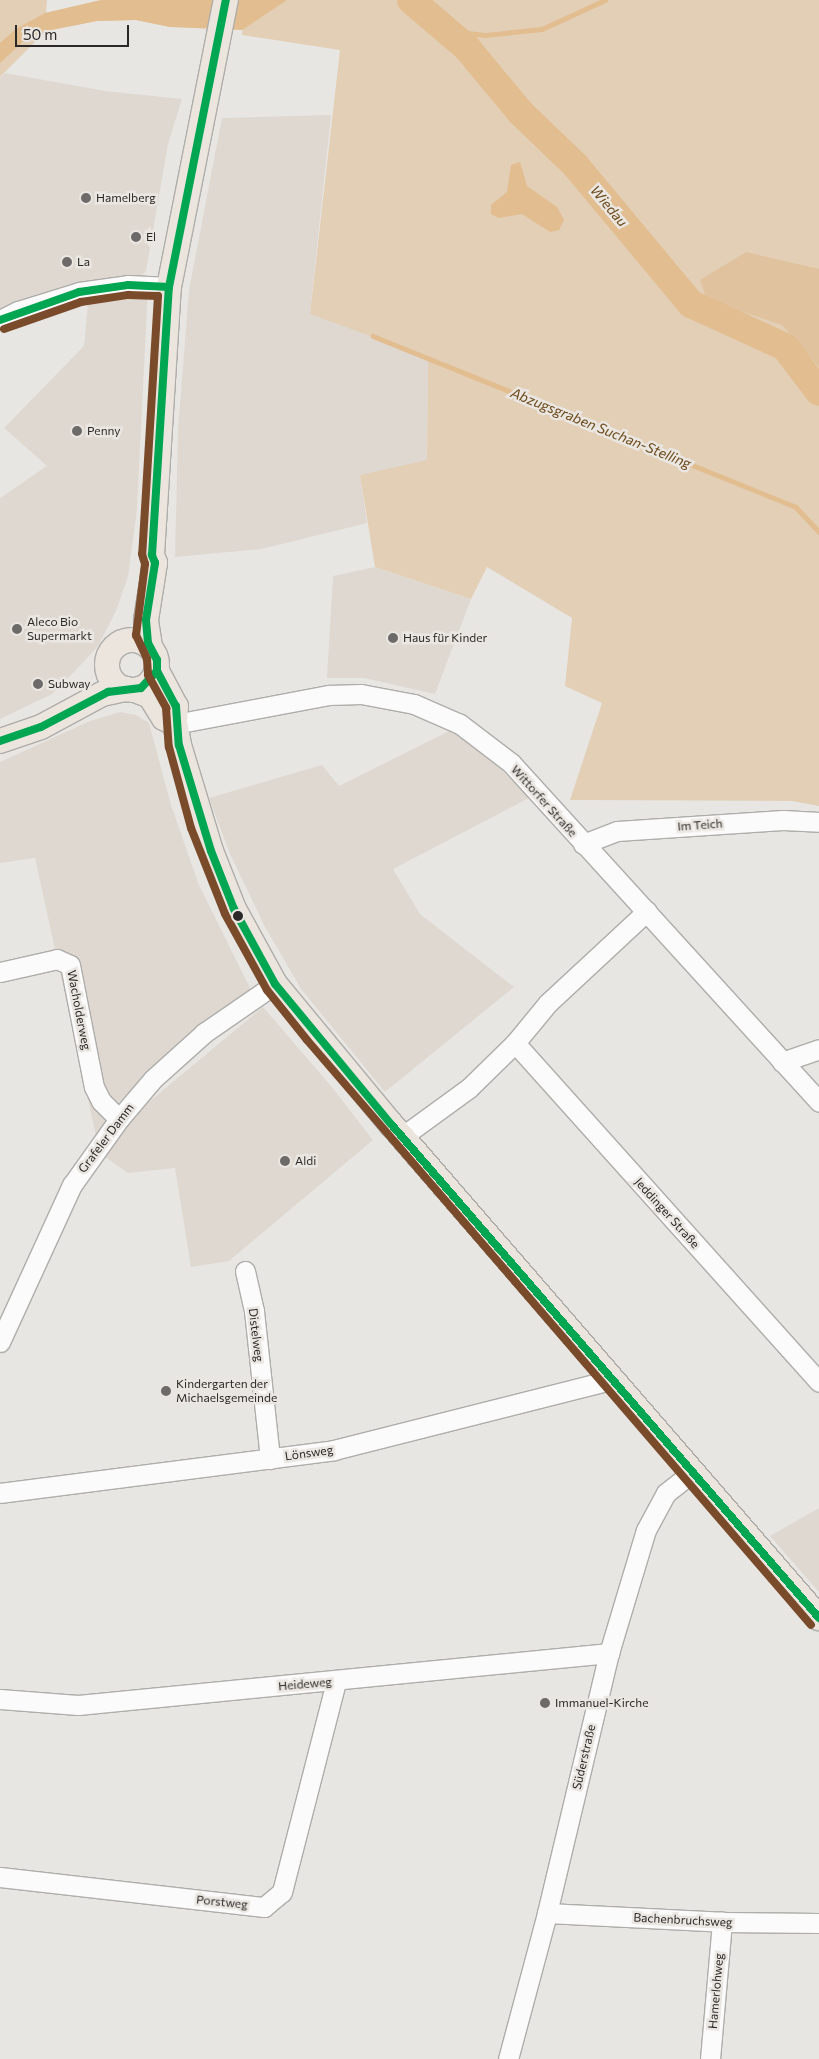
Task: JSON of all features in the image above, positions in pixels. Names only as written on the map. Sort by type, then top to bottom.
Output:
[{"type":"main road","points":[[226,0],[217,51],[201,118],[169,288],[152,555],[156,562],[146,620],[150,646],[156,657],[157,671],[176,706],[175,724],[211,851],[234,910],[275,984],[611,1380],[819,1618]]},
{"type":"main road","points":[[7,738],[22,725],[93,681],[127,632],[146,559],[152,555]]},
{"type":"main road","points":[[113,654],[136,640],[150,646]]},
{"type":"main road","points":[[113,654],[112,680],[150,696],[164,718],[175,724]]},
{"type":"main road","points":[[7,738],[41,727],[102,694],[149,684],[157,671]]},
{"type":"street","points":[[0,320],[18,311],[79,292],[128,286],[169,288]]},
{"type":"street","name":"Wittorfer Straße","points":[[175,724],[329,694],[361,694],[414,704],[460,724],[485,741],[511,763],[819,1102]]},
{"type":"street","name":"Im Teich","points":[[583,844],[618,831],[783,820],[819,822]]},
{"type":"street","points":[[403,1136],[469,1088],[515,1044],[548,1003],[647,911]]},
{"type":"street","name":"Wacholderweg","points":[[0,972],[57,959],[70,964],[94,1087],[101,1101],[119,1119]]},
{"type":"street","name":"Grafeler Damm","points":[[0,1342],[72,1185],[119,1119],[153,1080],[204,1033],[275,984]]},
{"type":"street","name":"Jeddinger Straße","points":[[515,1044],[819,1382]]},
{"type":"street","points":[[782,1062],[819,1049]]},
{"type":"street","name":"Distelweg","points":[[245,1271],[254,1311],[270,1459]]},
{"type":"street","name":"Lönsweg","points":[[0,1493],[334,1450],[611,1380]]},
{"type":"street","name":"Süderstraße","points":[[508,2059],[547,1913],[609,1653],[646,1530],[666,1493],[693,1472]]},
{"type":"street","name":"Heideweg","points":[[0,1700],[78,1704],[336,1681],[609,1653]]},
{"type":"street","name":"Porstweg","points":[[0,1878],[264,1907],[282,1892],[336,1681]]},
{"type":"street","name":"Bachenbruchsweg","points":[[547,1913],[722,1922],[819,1923]]},
{"type":"street","name":"Hamerlohweg","points":[[710,2059],[722,1922]]},
{"type":"shaded area","points":[[0,0],[47,0],[46,13],[101,0],[170,27],[136,20],[97,21],[46,31],[0,77]]},
{"type":"shaded area","points":[[101,0],[287,0],[242,30],[170,27],[136,20],[97,21],[46,31],[28,37],[0,63],[0,43],[16,29],[45,13]]},
{"type":"shaded area","points":[[245,0],[819,0],[819,806],[792,801],[570,800],[602,703],[565,686],[572,618],[487,567],[471,599],[375,567],[360,475],[427,460],[428,357],[310,314],[340,50],[242,35]]},
{"type":"shaded area","points":[[5,73],[105,91],[182,99],[168,144],[146,271],[140,277],[0,316],[0,78]]},
{"type":"shaded area","points":[[331,115],[310,313],[428,356],[427,461],[360,475],[367,523],[262,549],[175,557],[178,430],[189,290],[222,118]]},
{"type":"shaded area","points":[[520,162],[527,186],[557,207],[564,220],[559,230],[550,232],[522,214],[499,218],[491,214],[491,205],[507,192],[511,165]]},
{"type":"shaded area","points":[[746,252],[819,269],[819,367],[782,325],[707,300],[700,280]]},
{"type":"shaded area","points":[[127,288],[148,288],[137,509],[128,577],[116,611],[98,646],[52,694],[0,719],[0,498],[47,466],[4,428],[84,346],[88,303]]},
{"type":"shaded area","name":"Haus für Kinder","points":[[375,567],[471,599],[435,694],[364,678],[327,678],[333,576]]},
{"type":"shaded area","points":[[120,712],[136,715],[149,723],[171,805],[199,885],[252,992],[139,1082],[117,1104],[96,1136],[35,858],[0,863],[0,762],[90,721]]},
{"type":"shaded area","points":[[453,729],[479,747],[529,798],[393,869],[420,914],[514,987],[385,1092],[301,989],[264,925],[230,854],[209,798],[322,765],[339,786]]},
{"type":"shaded area","points":[[263,1007],[331,1086],[373,1140],[229,1261],[191,1267],[175,1168],[128,1173],[104,1156],[132,1116]]},
{"type":"shaded area","points":[[819,1508],[819,1592],[770,1536]]},
{"type":"waterway","name":"Wiedau","points":[[411,0],[467,48],[521,113],[576,166],[691,304],[785,347],[819,392]]},
{"type":"waterway","points":[[448,31],[485,35],[542,29],[605,0]]},
{"type":"waterway","name":"Abzugsgraben Suchan-Stelling","points":[[373,336],[796,507],[819,532]]},
{"type":"transit line","points":[[0,741],[41,727],[108,692],[141,688],[157,671],[157,660],[148,643],[146,620],[155,563],[152,555],[169,287],[226,0]]},
{"type":"transit line","points":[[0,320],[79,292],[128,285],[169,287]]},
{"type":"transit line","points":[[4,329],[81,302],[128,295],[158,296],[142,554],[145,564],[136,635],[147,659],[148,675],[166,708],[169,747],[191,828],[225,914],[267,990],[307,1040],[811,1625]]},
{"type":"transit line","points":[[157,671],[176,706],[179,745],[211,851],[234,909],[275,984],[391,1124],[819,1618]]},
{"type":"place","name":"Hamelberg","points":[[86,198]]},
{"type":"place","name":"El","points":[[136,237]]},
{"type":"place","name":"La","points":[[67,262]]},
{"type":"place","name":"Penny","points":[[77,431]]},
{"type":"place","name":"Aleco Bio Supermarkt","points":[[17,629]]},
{"type":"place","name":"Haus für Kinder","points":[[393,638]]},
{"type":"place","name":"Subway","points":[[38,684]]},
{"type":"place","name":"Aldi","points":[[285,1161]]},
{"type":"place","name":"Kindergarten der Michaelsgemeinde","points":[[166,1391]]},
{"type":"place","name":"Immanuel-Kirche","points":[[545,1703]]}]
